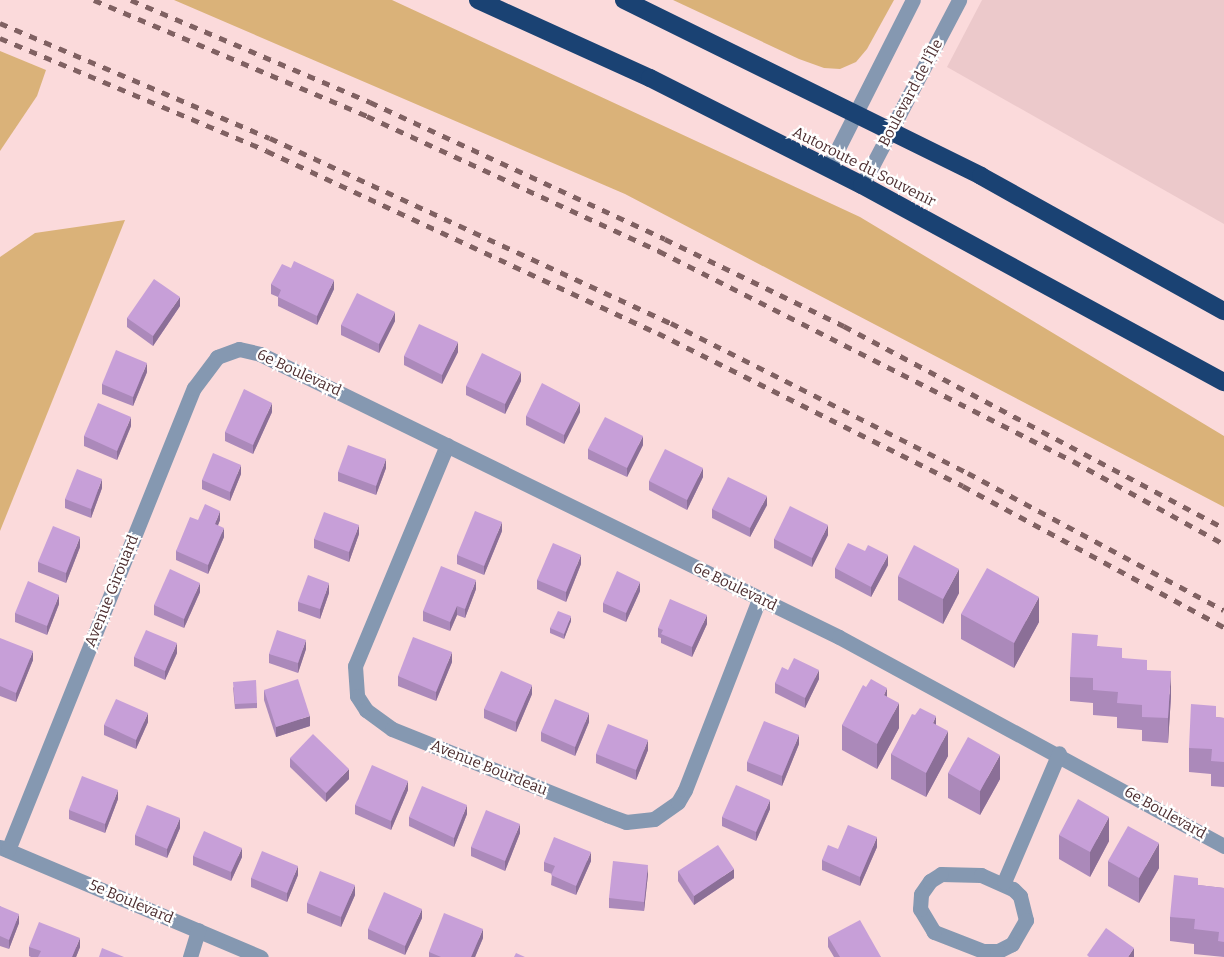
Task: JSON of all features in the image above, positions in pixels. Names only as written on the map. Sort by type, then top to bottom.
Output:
[{"type":"highway","name":"Autoroute du Souvenir","points":[[478,0],[650,78],[862,185],[1224,382]]},
{"type":"highway","points":[[624,0],[891,130],[1055,216],[1224,311]]},
{"type":"street","points":[[828,168],[912,0]]},
{"type":"street","name":"Boulevard de l'Île","points":[[862,185],[959,0]]},
{"type":"street","name":"6e Boulevard","points":[[237,349],[261,354],[759,599],[1059,753],[1224,846]]},
{"type":"street","name":"Avenue Girouard","points":[[4,848],[194,388],[208,364],[224,352],[237,349]]},
{"type":"street","name":"Avenue Bourdeau","points":[[447,445],[355,666],[357,696],[366,710],[392,729],[626,822],[654,819],[678,802],[685,789],[759,599]]},
{"type":"street","points":[[1004,882],[1059,753]]},
{"type":"street","name":"5e Boulevard","points":[[4,848],[261,957]]},
{"type":"street","points":[[941,874],[981,875],[1004,882],[1020,896],[1026,920],[1012,944],[998,951],[983,951],[949,940],[930,927],[920,909],[921,894],[930,881],[941,874]]},
{"type":"street","points":[[190,957],[198,930]]},
{"type":"shaded area","points":[[174,0],[392,0],[860,217],[1224,436],[1224,507],[625,194]]},
{"type":"shaded area","points":[[673,0],[894,0],[867,49],[856,62],[840,69],[824,68],[799,59]]},
{"type":"shaded area","points":[[982,0],[1224,0],[1224,224],[947,67]]},
{"type":"shaded area","points":[[0,51],[46,70],[37,96],[0,151]]},
{"type":"shaded area","points":[[125,220],[0,531],[0,257],[35,233]]},
{"type":"building","points":[[294,261],[334,280],[317,316],[278,297],[281,290],[271,284],[282,264],[291,268]]},
{"type":"building","points":[[154,279],[180,297],[153,336],[127,318]]},
{"type":"building","points":[[357,293],[395,312],[379,344],[341,325]]},
{"type":"building","points":[[419,324],[458,342],[442,375],[404,356]]},
{"type":"building","points":[[116,350],[147,363],[133,397],[102,384]]},
{"type":"building","points":[[482,353],[521,372],[505,404],[466,386]]},
{"type":"building","points":[[542,383],[580,403],[564,435],[526,416]]},
{"type":"building","points":[[244,389],[272,403],[253,445],[225,432]]},
{"type":"building","points":[[98,403],[131,417],[117,451],[84,436]]},
{"type":"building","points":[[605,417],[643,436],[627,468],[588,449]]},
{"type":"building","points":[[348,445],[386,459],[376,486],[338,472]]},
{"type":"building","points":[[665,449],[703,468],[687,500],[649,481]]},
{"type":"building","points":[[213,453],[241,465],[230,492],[202,480]]},
{"type":"building","points":[[77,469],[102,479],[91,509],[65,499]]},
{"type":"building","points":[[728,477],[767,496],[750,528],[712,509]]},
{"type":"building","points":[[205,504],[220,511],[215,524],[224,528],[208,565],[176,551],[190,517],[198,520]]},
{"type":"building","points":[[790,506],[828,525],[812,558],[774,539]]},
{"type":"building","points":[[475,511],[502,522],[484,566],[457,555]]},
{"type":"building","points":[[324,512],[359,525],[349,552],[314,539]]},
{"type":"building","points":[[53,526],[80,537],[66,573],[38,562]]},
{"type":"building","points":[[553,543],[581,555],[566,592],[537,580]]},
{"type":"building","points":[[848,543],[865,551],[868,545],[888,555],[871,587],[835,568]]},
{"type":"building","points":[[914,545],[959,569],[943,599],[898,576]]},
{"type":"building","points":[[441,566],[476,580],[465,609],[457,606],[450,622],[423,611]]},
{"type":"building","points":[[987,568],[1039,597],[1014,643],[961,614]]},
{"type":"building","points":[[170,569],[200,583],[184,619],[154,605]]},
{"type":"building","points":[[617,571],[640,582],[626,613],[603,603]]},
{"type":"building","points":[[308,575],[329,583],[320,609],[298,602]]},
{"type":"building","points":[[28,581],[59,595],[47,626],[15,613]]},
{"type":"building","points":[[670,599],[707,615],[692,647],[661,634],[663,630],[658,628]]},
{"type":"building","points":[[558,611],[571,616],[564,634],[550,628]]},
{"type":"building","points":[[146,630],[177,643],[165,671],[134,657]]},
{"type":"building","points":[[277,630],[306,640],[298,663],[269,654]]},
{"type":"building","points":[[1072,633],[1098,635],[1097,646],[1122,648],[1122,658],[1147,660],[1147,670],[1171,671],[1168,718],[1142,717],[1142,705],[1117,703],[1118,692],[1093,690],[1093,678],[1070,677]]},
{"type":"building","points":[[413,637],[452,652],[436,692],[398,676]]},
{"type":"building","points":[[0,638],[33,651],[16,693],[0,686]]},
{"type":"building","points":[[794,658],[819,670],[805,698],[775,683],[782,667],[788,670]]},
{"type":"building","points":[[501,671],[532,685],[516,722],[484,709]]},
{"type":"building","points":[[298,679],[310,716],[276,727],[264,690]]},
{"type":"building","points":[[871,679],[887,688],[884,695],[899,703],[877,744],[842,725],[863,685],[866,687]]},
{"type":"building","points":[[256,680],[257,703],[235,704],[233,682]]},
{"type":"building","points":[[116,699],[148,713],[136,740],[104,725]]},
{"type":"building","points":[[555,699],[589,713],[575,747],[541,732]]},
{"type":"building","points":[[1191,704],[1216,706],[1216,717],[1224,718],[1224,762],[1211,761],[1212,749],[1189,748]]},
{"type":"building","points":[[920,708],[936,716],[933,723],[948,731],[926,773],[891,754],[912,714],[915,715]]},
{"type":"building","points":[[764,721],[799,735],[782,776],[747,762]]},
{"type":"building","points":[[608,724],[648,740],[636,770],[596,754]]},
{"type":"building","points":[[313,734],[349,769],[326,793],[290,758]]},
{"type":"building","points":[[968,737],[1000,755],[980,791],[948,773]]},
{"type":"building","points":[[372,765],[408,781],[391,821],[355,805]]},
{"type":"building","points":[[82,776],[118,790],[105,824],[69,810]]},
{"type":"building","points":[[736,785],[770,800],[756,832],[722,817]]},
{"type":"building","points":[[422,786],[467,805],[454,838],[409,817]]},
{"type":"building","points":[[1078,799],[1109,817],[1090,852],[1059,835]]},
{"type":"building","points":[[147,805],[180,818],[167,849],[135,835]]},
{"type":"building","points":[[486,810],[520,824],[505,861],[471,847]]},
{"type":"building","points":[[848,825],[877,837],[860,877],[822,860],[828,845],[838,849]]},
{"type":"building","points":[[1128,826],[1159,843],[1139,878],[1108,861]]},
{"type":"building","points":[[204,831],[242,848],[231,872],[193,856]]},
{"type":"building","points":[[554,837],[591,852],[576,886],[551,875],[555,866],[544,862]]},
{"type":"building","points":[[718,845],[734,869],[694,896],[678,871]]},
{"type":"building","points":[[262,851],[298,866],[287,893],[251,878]]},
{"type":"building","points":[[613,861],[648,865],[644,902],[609,898]]},
{"type":"building","points":[[320,871],[355,885],[341,917],[307,903]]},
{"type":"building","points":[[1174,875],[1198,878],[1198,885],[1224,888],[1224,942],[1218,941],[1219,932],[1194,929],[1195,919],[1170,917]]},
{"type":"building","points":[[384,892],[422,909],[405,946],[368,929]]},
{"type":"building","points":[[0,906],[19,914],[9,940],[0,936]]},
{"type":"building","points":[[444,913],[483,929],[471,957],[441,957],[429,952]]},
{"type":"building","points":[[860,920],[881,957],[840,957],[828,937]]},
{"type":"building","points":[[39,922],[80,938],[72,957],[38,957],[41,951],[29,947]]},
{"type":"building","points":[[1106,928],[1134,948],[1128,957],[1089,957],[1087,955]]},
{"type":"building","points":[[102,948],[124,957],[99,957]]},
{"type":"railway","points":[[94,0],[367,116],[659,251],[1073,461],[1224,544]]},
{"type":"railway","points":[[131,0],[370,102],[665,239],[844,326],[1224,528]]},
{"type":"railway","points":[[0,23],[270,138],[671,323],[968,473],[1224,610]]},
{"type":"railway","points":[[0,38],[267,151],[658,333],[963,486],[1224,627]]}]
